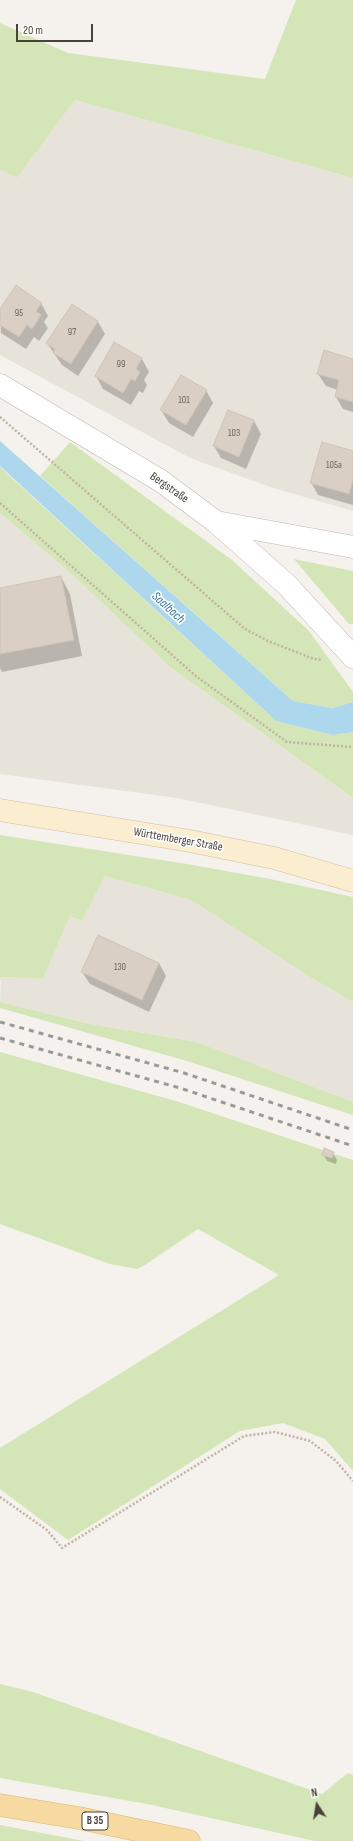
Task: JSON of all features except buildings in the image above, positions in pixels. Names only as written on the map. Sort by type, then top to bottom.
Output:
[{"type":"main road","name":"Württemberger Straße","points":[[0,810],[190,841],[274,858],[353,881]]},
{"type":"main road","name":"B 35","points":[[0,1805],[79,1818],[189,1841]]},
{"type":"street","name":"Bergstraße","points":[[0,385],[162,482],[216,522],[353,547]]},
{"type":"street","points":[[216,522],[287,585],[353,657]]},
{"type":"path","points":[[0,417],[245,629],[268,642],[308,657],[330,661]]},
{"type":"path","points":[[0,503],[197,677],[286,742],[353,747]]},
{"type":"path","points":[[0,1497],[47,1530],[62,1548],[244,1436],[276,1432],[310,1441],[336,1461],[353,1481]]},
{"type":"shaded area","points":[[75,100],[353,178],[353,511],[270,487],[190,458],[0,355],[0,170],[17,178]]},
{"type":"shaded area","points":[[0,513],[67,570],[170,667],[353,798],[353,835],[177,798],[0,774]]},
{"type":"shaded area","points":[[105,876],[191,900],[310,977],[353,1002],[353,1102],[197,1042],[91,1024],[0,1002],[1,977],[43,979],[70,916],[82,921]]},
{"type":"green space","points":[[296,0],[353,0],[353,178],[75,100],[17,178],[0,170],[0,23],[68,53],[265,79]]},
{"type":"green space","points":[[70,442],[232,560],[309,631],[353,692],[353,702],[332,708],[293,701],[40,476]]},
{"type":"green space","points":[[0,467],[276,721],[333,735],[353,732],[353,798],[170,667],[67,570],[0,513]]},
{"type":"green space","points":[[294,559],[353,571],[353,624],[349,624]]},
{"type":"green space","points":[[0,835],[187,864],[270,879],[353,897],[353,1002],[310,977],[191,900],[105,876],[82,921],[70,916],[43,979],[1,977],[0,982]]},
{"type":"green space","points":[[0,1002],[91,1024],[197,1042],[353,1102],[353,1115],[187,1061],[0,1008]]},
{"type":"green space","points":[[0,1052],[176,1101],[323,1150],[322,1155],[332,1158],[334,1154],[353,1160],[353,1471],[325,1439],[283,1423],[240,1431],[68,1540],[0,1489],[0,1448],[279,1275],[198,1229],[137,1269],[110,1264],[0,1224]]},
{"type":"green space","points":[[0,1684],[33,1692],[322,1794],[348,1773],[353,1775],[353,1841],[315,1841],[147,1804],[0,1778]]},
{"type":"green space","points":[[0,1825],[84,1841],[0,1841]]},
{"type":"water","name":"Saalbach","points":[[0,441],[293,701],[332,708],[353,702],[353,732],[333,735],[276,721],[0,466]]},
{"type":"railway","points":[[0,1022],[184,1073],[353,1130]]},
{"type":"railway","points":[[0,1038],[180,1088],[353,1146]]}]
